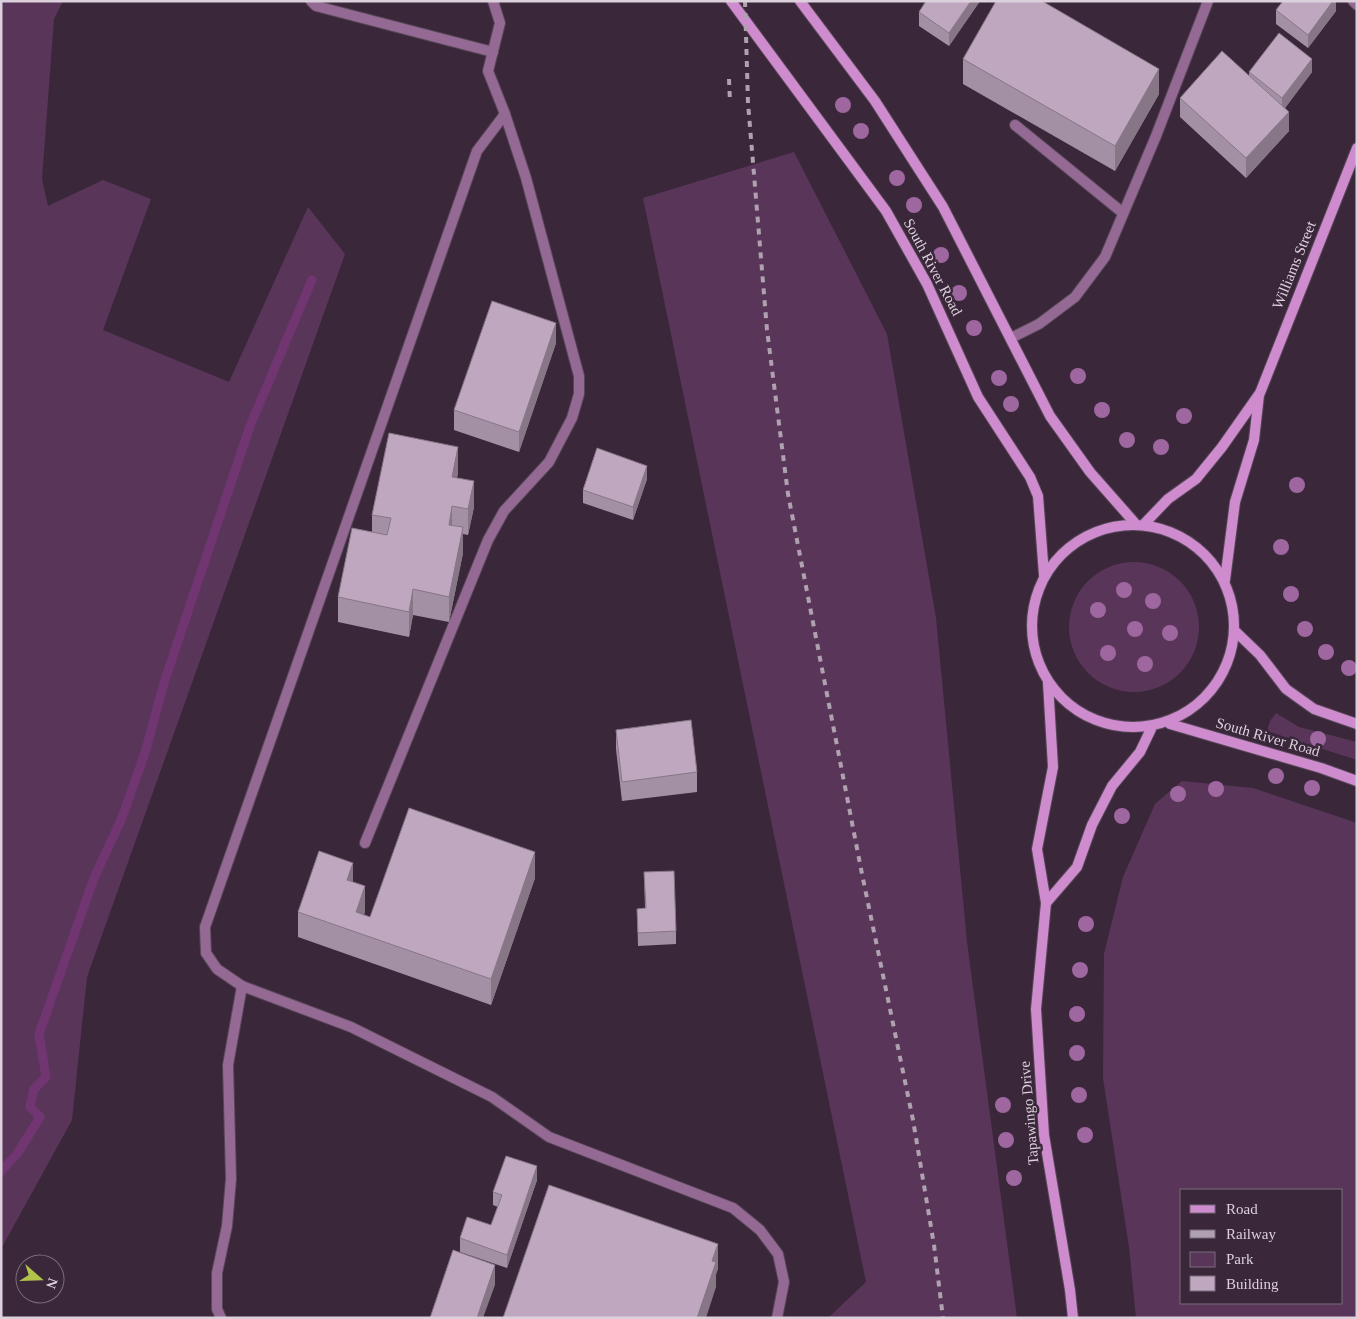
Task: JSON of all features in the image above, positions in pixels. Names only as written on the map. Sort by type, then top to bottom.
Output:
[{"type":"main road","name":"South River Road","points":[[731,1],[881,203],[928,284],[978,396],[1030,477],[1038,496],[1044,575]]},
{"type":"main road","points":[[800,1],[875,101],[943,207],[1050,416],[1090,472],[1134,522]]},
{"type":"main road","name":"Williams Street","points":[[1145,523],[1168,499],[1196,478],[1222,447],[1260,393],[1357,148]]},
{"type":"main road","name":"Williams Street","points":[[1225,580],[1235,502],[1254,440],[1260,393]]},
{"type":"main road","points":[[1134,522],[1145,523],[1175,534],[1202,552],[1225,580],[1233,603],[1234,630],[1228,662],[1214,688],[1194,709],[1170,724],[1151,729],[1122,726],[1095,719],[1069,706],[1048,683],[1036,658],[1031,630],[1034,602],[1044,575],[1069,547],[1097,530],[1134,522]]},
{"type":"main road","points":[[1234,630],[1260,655],[1286,689],[1314,709],[1357,724]]},
{"type":"main road","name":"Tapawingo Drive","points":[[1048,683],[1053,767],[1037,849],[1046,903],[1036,1009],[1043,1125],[1073,1318]]},
{"type":"main road","name":"South River Road","points":[[1170,724],[1357,780]]},
{"type":"main road","points":[[1046,903],[1077,867],[1092,825],[1112,786],[1140,752],[1151,729]]},
{"type":"street","points":[[311,1],[316,6],[493,52]]},
{"type":"street","points":[[365,843],[488,540],[504,511],[549,462],[572,418],[579,394],[579,376],[569,332],[505,114],[488,71],[500,23],[493,1]]},
{"type":"street","points":[[1011,338],[1039,324],[1075,297],[1105,258],[1208,1]]},
{"type":"street","points":[[1352,1],[1357,5]]},
{"type":"street","points":[[505,114],[477,151],[205,927],[206,953],[217,970],[242,986],[351,1027],[492,1097],[549,1137],[733,1208],[760,1230],[778,1254],[784,1282],[777,1318]]},
{"type":"street","points":[[1015,125],[1123,213]]},
{"type":"street","points":[[221,1318],[217,1310],[217,1273],[226,1226],[231,1179],[228,1065],[242,986]]},
{"type":"green space","points":[[1,1],[63,1],[54,19],[42,179],[48,206],[103,180],[151,199],[103,330],[229,382],[308,207],[345,254],[87,977],[72,1120],[1,1249]]},
{"type":"green space","points":[[794,152],[887,334],[936,618],[967,942],[1017,1318],[828,1318],[866,1282],[643,198]]},
{"type":"green space","points":[[1134,562],[1147,563],[1159,567],[1180,581],[1194,602],[1198,614],[1198,640],[1194,652],[1180,673],[1159,687],[1147,691],[1134,692],[1121,691],[1109,687],[1088,673],[1074,652],[1070,640],[1069,627],[1070,614],[1074,602],[1088,581],[1109,567],[1121,563]]},
{"type":"green space","points":[[1276,713],[1299,727],[1357,742],[1357,760],[1267,731],[1270,721]]},
{"type":"green space","points":[[1182,781],[1253,788],[1357,823],[1357,1318],[1136,1318],[1129,1247],[1103,1078],[1104,954],[1123,877],[1155,804]]},
{"type":"building","points":[[926,1],[971,1],[949,33],[919,12]]},
{"type":"building","points":[[996,1],[1042,1],[1159,69],[1115,146],[963,59]]},
{"type":"building","points":[[1283,1],[1333,1],[1308,35],[1276,10]]},
{"type":"building","points":[[1279,33],[1312,59],[1282,98],[1249,72]]},
{"type":"building","points":[[1222,51],[1289,112],[1246,158],[1180,98]]},
{"type":"building","points":[[492,301],[556,323],[519,432],[454,410]]},
{"type":"building","points":[[389,433],[458,447],[452,477],[474,481],[468,509],[452,506],[449,525],[463,527],[449,597],[413,589],[409,612],[338,597],[352,528],[387,535],[391,518],[372,515]]},
{"type":"building","points":[[597,448],[647,466],[633,507],[583,490]]},
{"type":"building","points":[[691,720],[697,772],[622,782],[616,730]]},
{"type":"building","points":[[409,808],[535,852],[491,979],[298,912],[319,851],[353,863],[347,880],[365,886],[356,912],[370,917]]},
{"type":"building","points":[[674,871],[676,931],[638,933],[637,909],[646,908],[644,872]]},
{"type":"building","points":[[506,1156],[537,1166],[507,1255],[460,1238],[467,1217],[491,1225],[502,1195],[493,1192]]},
{"type":"building","points":[[549,1185],[718,1244],[712,1261],[716,1262],[697,1318],[503,1318]]},
{"type":"building","points":[[453,1250],[495,1265],[477,1318],[430,1318]]},
{"type":"waterway","points":[[1,1171],[17,1154],[40,1117],[30,1107],[34,1089],[46,1077],[39,1034],[94,878],[121,820],[145,753],[164,683],[250,426],[312,280]]},
{"type":"railway","points":[[745,1],[748,103],[767,330],[788,494],[862,874],[913,1120],[934,1245],[943,1318]]},
{"type":"railway","points":[[729,79],[730,102]]}]
